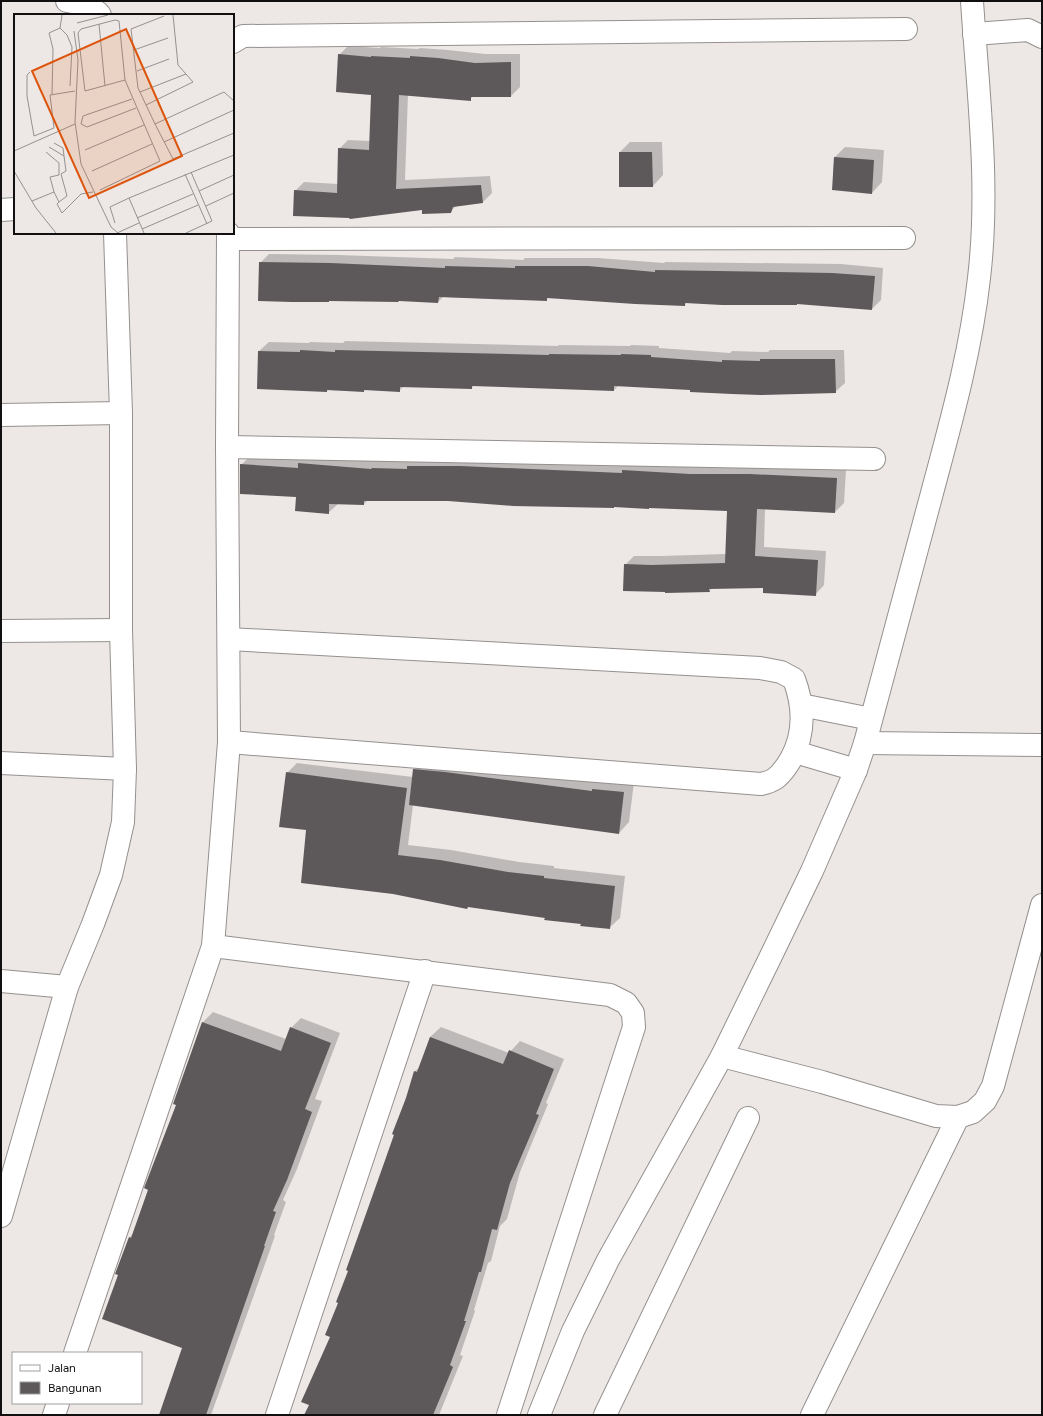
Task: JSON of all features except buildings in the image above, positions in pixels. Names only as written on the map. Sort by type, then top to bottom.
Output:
[{"type":"street","points":[[67,1],[84,5],[99,12],[100,14]]},
{"type":"street","points":[[539,1415],[573,1331],[608,1260],[722,1056],[812,871],[856,770],[865,743],[954,410],[969,344],[979,278],[983,225],[983,174],[972,1]]},
{"type":"street","points":[[234,41],[243,36],[906,29]]},
{"type":"street","points":[[974,34],[1028,30],[1042,37]]},
{"type":"street","points":[[1,210],[14,210]]},
{"type":"street","points":[[1,1216],[6,1185],[67,987],[111,875],[123,822],[125,769],[121,630],[120,413],[115,234]]},
{"type":"street","points":[[75,1352],[213,946],[229,742],[227,447],[228,236],[904,238]]},
{"type":"street","points":[[1,415],[120,413]]},
{"type":"street","points":[[227,447],[874,459]]},
{"type":"street","points":[[1,631],[121,630]]},
{"type":"street","points":[[229,639],[760,668],[781,672],[794,679],[799,692],[802,721],[801,733],[795,752],[788,764],[774,779],[761,784],[229,742]]},
{"type":"street","points":[[801,705],[871,719]]},
{"type":"street","points":[[865,743],[1042,745]]},
{"type":"street","points":[[795,752],[856,770]]},
{"type":"street","points":[[1,763],[125,769]]},
{"type":"street","points":[[722,1056],[822,1082],[936,1116],[958,1116],[973,1112],[985,1101],[993,1086],[1042,905]]},
{"type":"street","points":[[213,946],[610,995],[626,1003],[633,1013],[634,1027],[508,1415]]},
{"type":"street","points":[[277,1415],[425,971]]},
{"type":"street","points":[[1,981],[67,987]]},
{"type":"street","points":[[812,1415],[958,1116]]},
{"type":"street","points":[[605,1415],[748,1118]]},
{"type":"street","points":[[54,1415],[58,1404]]}]
